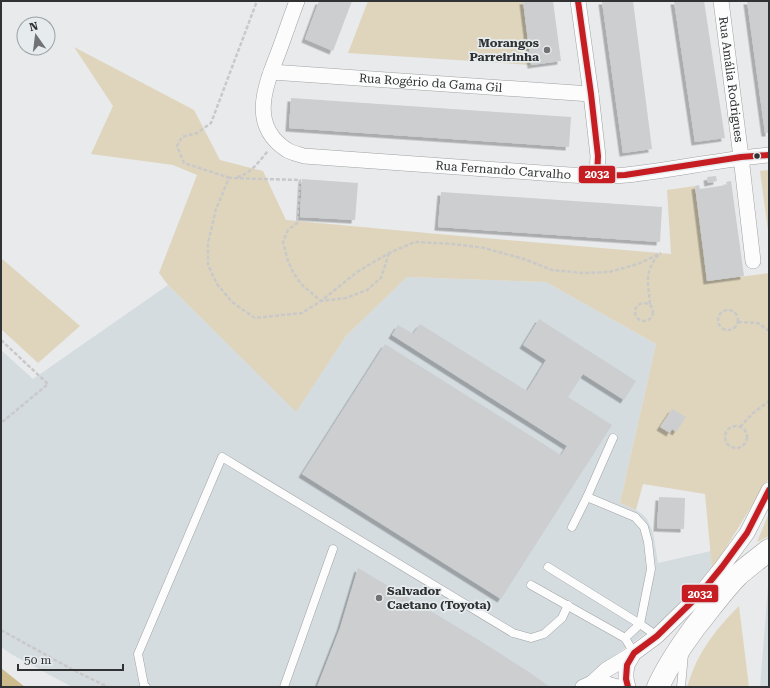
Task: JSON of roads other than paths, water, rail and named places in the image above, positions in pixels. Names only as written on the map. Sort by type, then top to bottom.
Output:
[{"type":"main road","points":[[658,687],[671,662],[713,604],[730,584],[752,563],[769,550]]},
{"type":"street","points":[[271,72],[297,1]]},
{"type":"street","points":[[578,1],[598,156],[597,176]]},
{"type":"street","name":"Rua Amália Rodrigues","points":[[721,1],[753,261]]},
{"type":"street","name":"Rua Rogério da Gama Gil","points":[[271,72],[591,94]]},
{"type":"street","name":"Rua Fernando Carvalho","points":[[271,72],[264,92],[262,111],[264,121],[273,137],[288,151],[304,156],[597,176],[625,175],[741,157],[769,155]]},
{"type":"street","points":[[588,685],[606,670],[634,653],[657,636],[700,594],[747,533],[769,490]]},
{"type":"street","points":[[657,636],[666,640],[685,641]]},
{"type":"street","points":[[628,687],[626,672],[627,665],[634,653]]},
{"type":"street","points":[[588,685],[607,684],[617,687]]},
{"type":"lane","points":[[572,527],[613,438]]},
{"type":"lane","points":[[146,687],[144,685],[138,654],[222,457],[513,633],[531,638],[544,634],[562,618],[568,606]]},
{"type":"lane","points":[[587,497],[635,517],[644,527],[648,542],[651,569],[640,624],[624,638]]},
{"type":"lane","points":[[284,687],[333,550]]},
{"type":"lane","points":[[548,567],[657,636]]},
{"type":"lane","points":[[531,585],[624,638],[634,653]]},
{"type":"lane","points":[[681,687],[685,641]]},
{"type":"place","name":"Morangos Parreirinha","points":[[547,50]]},
{"type":"place","name":"Salvador Caetano (Toyota)","points":[[379,598]]}]
